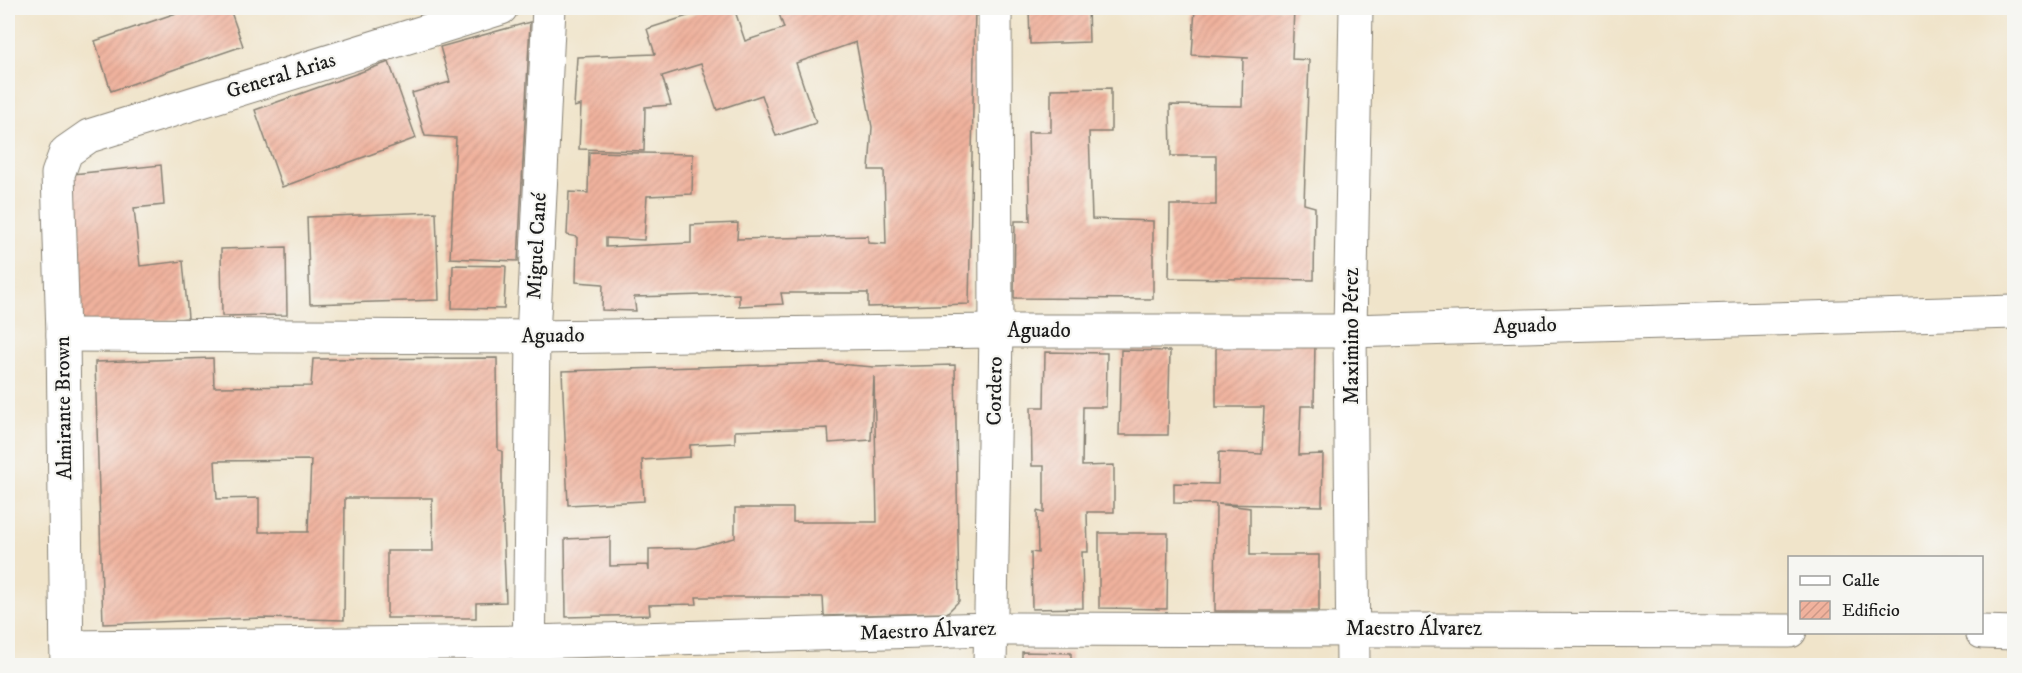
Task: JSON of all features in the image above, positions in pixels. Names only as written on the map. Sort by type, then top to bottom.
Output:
[{"type":"street","name":"General Arias","points":[[66,153],[89,136],[501,8]]},
{"type":"street","name":"Miguel Cané","points":[[530,654],[533,337],[549,8]]},
{"type":"street","name":"Cordero","points":[[990,666],[996,331],[995,8]]},
{"type":"street","name":"Maximino Pérez","points":[[1353,666],[1350,331],[1356,8]]},
{"type":"street","name":"Almirante Brown","points":[[66,153],[58,174],[63,335],[67,656]]},
{"type":"street","name":"Aguado","points":[[63,335],[533,337],[996,331],[1350,331],[2014,312]]},
{"type":"street","name":"Maestro Álvarez","points":[[67,656],[530,654],[991,629],[1788,631]]},
{"type":"street","points":[[1983,632],[2014,633]]},
{"type":"building","points":[[181,8],[244,8],[231,12],[243,46],[111,91],[95,41],[182,11]]},
{"type":"building","points":[[712,8],[734,8],[745,41],[784,28],[777,8],[975,8],[969,304],[868,307],[868,293],[781,293],[783,304],[739,306],[739,294],[634,297],[636,311],[602,310],[603,284],[576,282],[577,237],[567,235],[569,192],[588,193],[589,152],[693,154],[692,194],[647,196],[644,240],[606,238],[606,247],[691,243],[691,225],[738,223],[737,239],[868,236],[868,243],[886,244],[884,170],[869,170],[872,127],[856,42],[796,63],[816,123],[776,136],[762,95],[717,110],[701,64],[662,76],[671,105],[645,107],[644,151],[579,149],[581,105],[574,107],[577,57],[655,54],[647,29]]},
{"type":"building","points":[[1029,8],[1088,8],[1089,42],[1030,44]]},
{"type":"building","points":[[1195,8],[1294,8],[1292,59],[1309,60],[1304,204],[1315,207],[1314,280],[1169,278],[1170,205],[1216,205],[1216,156],[1171,156],[1170,105],[1242,106],[1243,58],[1249,58],[1192,55]]},
{"type":"building","points":[[530,22],[518,261],[450,258],[456,138],[425,136],[412,93],[450,82],[440,47]]},
{"type":"building","points":[[389,62],[416,138],[282,187],[255,110]]},
{"type":"building","points":[[1111,88],[1111,132],[1089,132],[1092,219],[1153,221],[1153,299],[1014,298],[1015,221],[1030,221],[1028,132],[1051,132],[1051,89]]},
{"type":"building","points":[[161,165],[164,205],[134,208],[140,266],[183,261],[188,318],[77,329],[63,175]]},
{"type":"building","points":[[436,212],[439,300],[310,304],[307,217]]},
{"type":"building","points":[[286,247],[287,315],[222,316],[221,249]]},
{"type":"building","points":[[453,265],[506,266],[504,309],[452,308]]},
{"type":"building","points":[[1216,342],[1315,342],[1314,406],[1301,406],[1299,455],[1323,454],[1322,506],[1218,504],[1250,508],[1250,555],[1319,555],[1319,611],[1215,611],[1216,504],[1174,503],[1174,483],[1218,484],[1219,452],[1262,454],[1264,407],[1216,407]]},
{"type":"building","points":[[1121,350],[1170,351],[1168,435],[1119,435]]},
{"type":"building","points":[[1045,352],[1107,353],[1106,407],[1083,407],[1082,466],[1114,465],[1114,512],[1087,512],[1088,552],[1082,552],[1083,608],[1032,609],[1031,552],[1038,553],[1037,511],[1044,513],[1044,466],[1032,466],[1031,407],[1044,407]]},
{"type":"building","points":[[213,358],[214,387],[311,386],[313,359],[497,358],[498,450],[502,451],[506,602],[476,603],[476,618],[387,618],[387,551],[433,551],[432,498],[345,498],[344,620],[262,618],[103,624],[95,362]],"holes":[[[311,460],[308,532],[259,532],[259,498],[217,499],[215,461]]]},
{"type":"building","points":[[825,363],[874,367],[955,365],[959,601],[947,613],[824,616],[823,597],[696,597],[697,604],[649,605],[650,615],[566,617],[565,539],[610,537],[610,566],[648,565],[649,571],[649,549],[696,548],[735,538],[735,508],[793,508],[793,522],[877,522],[874,376],[871,440],[829,443],[828,428],[735,431],[735,443],[690,445],[690,457],[642,460],[644,501],[568,505],[562,371]]},
{"type":"building","points":[[1099,533],[1168,533],[1167,609],[1099,608]]},
{"type":"building","points":[[1022,652],[1071,653],[1071,666],[1022,666]]},
{"type":"building","points":[[309,658],[309,666],[235,666],[234,659]]}]
